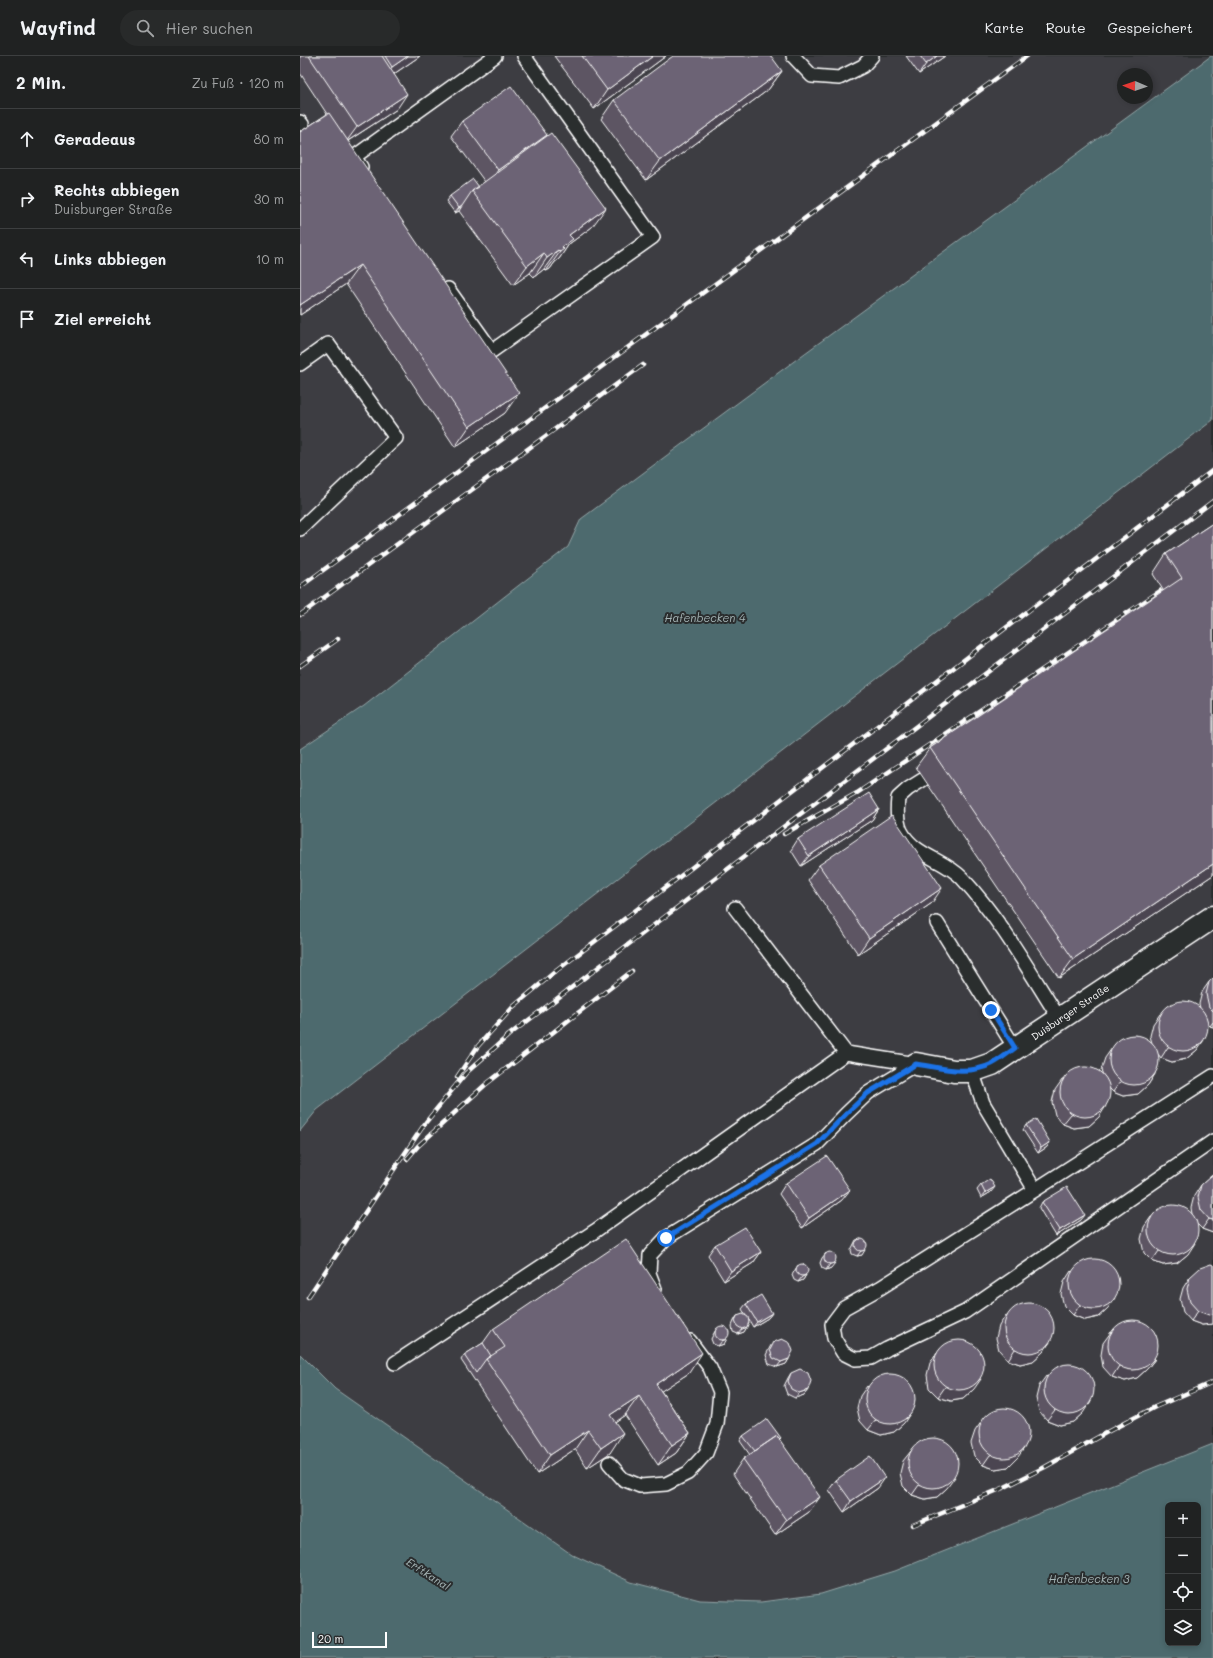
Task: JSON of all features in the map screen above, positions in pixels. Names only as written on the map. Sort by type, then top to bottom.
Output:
[{"type":"street","name":"Duisburger Straße","points":[[916,1064],[954,1071],[972,1070],[992,1064],[1213,917]]},
{"type":"lane","points":[[368,176],[348,156],[495,56]]},
{"type":"lane","points":[[441,280],[492,351],[653,237],[524,56]]},
{"type":"lane","points":[[793,56],[812,76],[839,78],[863,66],[872,56]]},
{"type":"lane","points":[[300,364],[328,344],[396,438],[300,529]]},
{"type":"lane","points":[[924,779],[908,789],[898,798],[896,811],[900,830],[913,847],[932,857],[961,876],[985,903],[1059,1018]]},
{"type":"lane","points":[[735,908],[846,1053],[916,1064]]},
{"type":"lane","points":[[937,923],[1015,1048]]},
{"type":"lane","points":[[395,1363],[595,1231],[846,1053]]},
{"type":"lane","points":[[662,1303],[658,1297],[649,1273],[650,1255],[666,1238],[817,1144],[868,1093],[916,1064]]},
{"type":"lane","points":[[972,1070],[983,1103],[1035,1190]]},
{"type":"lane","points":[[1213,1076],[880,1288],[844,1308],[832,1324],[834,1338],[843,1353],[855,1359],[871,1358],[965,1312],[1213,1141]]},
{"type":"lane","points":[[609,1463],[623,1479],[640,1486],[666,1484],[688,1473],[706,1453],[717,1424],[720,1392],[710,1368],[684,1332]]},
{"type":"shaded area","points":[[300,56],[1211,56],[1153,98],[1153,68],[1117,68],[1117,104],[1145,104],[581,519],[568,547],[364,706],[300,749]]},
{"type":"shaded area","points":[[1213,420],[1213,1444],[895,1571],[821,1594],[761,1602],[700,1600],[631,1582],[571,1554],[335,1389],[300,1354],[300,1131],[317,1110]]},
{"type":"water","name":"Hafenbecken 4","points":[[1213,56],[1213,420],[317,1110],[300,1131],[300,749],[364,706],[568,547],[581,519],[1145,104],[1153,104],[1153,98]]},
{"type":"water","points":[[300,1354],[335,1389],[571,1554],[631,1582],[700,1600],[761,1602],[821,1594],[895,1571],[1213,1444],[1213,1658],[300,1658]]},
{"type":"building","points":[[309,56],[382,56],[407,94],[357,127]]},
{"type":"building","points":[[385,56],[408,56],[392,67]]},
{"type":"building","points":[[582,56],[653,56],[607,90]]},
{"type":"building","points":[[673,56],[771,56],[782,71],[660,161],[614,100]]},
{"type":"building","points":[[920,56],[937,56],[926,64]]},
{"type":"building","points":[[511,86],[547,135],[498,170],[462,121]]},
{"type":"building","points":[[329,113],[519,393],[469,427],[360,265],[300,305],[300,132]]},
{"type":"building","points":[[551,133],[606,208],[569,235],[573,239],[562,247],[564,249],[560,252],[558,250],[547,258],[544,253],[527,266],[472,191]]},
{"type":"building","points":[[473,179],[479,187],[472,191],[459,208],[450,196]]},
{"type":"building","points":[[1213,523],[1213,864],[1073,959],[930,748],[1182,578],[1166,554]]},
{"type":"building","points":[[869,793],[879,809],[809,856],[798,839]]},
{"type":"building","points":[[892,815],[942,888],[869,938],[819,865]]},
{"type":"building","points":[[1213,978],[1213,1011],[1209,1007],[1206,994],[1209,982]]},
{"type":"building","points":[[1178,1001],[1188,1001],[1201,1008],[1208,1021],[1208,1031],[1201,1044],[1188,1051],[1178,1051],[1169,1047],[1162,1040],[1158,1031],[1158,1021],[1162,1012],[1169,1005]]},
{"type":"building","points":[[1134,1035],[1144,1037],[1152,1042],[1157,1050],[1159,1060],[1157,1070],[1152,1078],[1144,1083],[1134,1085],[1124,1083],[1116,1078],[1111,1070],[1109,1060],[1111,1050],[1116,1042],[1124,1037]]},
{"type":"building","points":[[1085,1067],[1095,1069],[1103,1074],[1108,1082],[1110,1092],[1108,1102],[1103,1110],[1095,1115],[1085,1117],[1075,1115],[1067,1110],[1062,1102],[1060,1092],[1062,1082],[1067,1074],[1075,1069]]},
{"type":"building","points":[[1036,1119],[1050,1142],[1041,1148],[1026,1125]]},
{"type":"building","points":[[827,1156],[850,1190],[809,1218],[786,1183]]},
{"type":"building","points":[[1213,1175],[1213,1220],[1209,1219],[1201,1210],[1198,1197],[1201,1185]]},
{"type":"building","points":[[990,1179],[995,1187],[985,1193],[981,1185]]},
{"type":"building","points":[[1067,1187],[1085,1215],[1060,1230],[1042,1202]]},
{"type":"building","points":[[1173,1205],[1183,1207],[1191,1212],[1196,1220],[1198,1230],[1196,1240],[1191,1248],[1183,1253],[1173,1255],[1163,1253],[1155,1248],[1150,1240],[1148,1230],[1150,1220],[1155,1212],[1163,1207]]},
{"type":"building","points":[[745,1227],[761,1252],[731,1271],[715,1245]]},
{"type":"building","points":[[626,1239],[702,1353],[656,1384],[690,1433],[672,1445],[639,1396],[610,1415],[623,1433],[601,1448],[588,1430],[550,1455],[486,1359],[505,1347],[493,1329]]},
{"type":"building","points":[[859,1239],[863,1239],[867,1245],[863,1251],[859,1251],[855,1247],[855,1243]]},
{"type":"building","points":[[828,1252],[832,1252],[836,1258],[832,1264],[828,1264],[824,1260],[824,1256]]},
{"type":"building","points":[[1089,1259],[1099,1259],[1112,1266],[1119,1279],[1119,1289],[1112,1302],[1099,1309],[1089,1309],[1080,1305],[1073,1298],[1069,1289],[1069,1279],[1073,1270],[1080,1263]]},
{"type":"building","points":[[800,1264],[804,1264],[808,1270],[804,1276],[800,1276],[796,1272],[796,1268]]},
{"type":"building","points":[[1211,1264],[1213,1265],[1213,1314],[1209,1315],[1198,1311],[1190,1302],[1187,1289],[1190,1277],[1200,1268]]},
{"type":"building","points":[[761,1295],[772,1313],[757,1322],[746,1304]]},
{"type":"building","points":[[1024,1303],[1034,1303],[1047,1310],[1054,1323],[1054,1333],[1047,1346],[1034,1353],[1024,1353],[1015,1349],[1008,1342],[1004,1333],[1004,1323],[1008,1314],[1015,1307]]},
{"type":"building","points":[[743,1314],[748,1317],[749,1322],[747,1327],[742,1329],[737,1326],[735,1321],[737,1316]]},
{"type":"building","points":[[1128,1320],[1138,1320],[1151,1327],[1158,1340],[1158,1350],[1151,1363],[1138,1370],[1128,1370],[1119,1366],[1112,1359],[1108,1350],[1108,1340],[1112,1331],[1119,1324]]},
{"type":"building","points":[[722,1326],[727,1328],[729,1333],[727,1338],[722,1340],[717,1338],[715,1333],[717,1328]]},
{"type":"building","points":[[782,1339],[790,1343],[793,1351],[789,1359],[781,1362],[773,1358],[770,1350],[774,1342]]},
{"type":"building","points":[[954,1340],[964,1340],[977,1347],[984,1360],[984,1370],[977,1383],[964,1390],[954,1390],[945,1386],[938,1379],[934,1370],[934,1360],[938,1351],[945,1344]]},
{"type":"building","points":[[483,1343],[491,1356],[486,1359],[476,1373],[464,1355]]},
{"type":"building","points":[[1064,1364],[1074,1364],[1087,1371],[1094,1384],[1094,1394],[1087,1407],[1074,1414],[1064,1414],[1055,1410],[1048,1403],[1044,1394],[1044,1384],[1048,1375],[1055,1368]]},
{"type":"building","points":[[800,1369],[808,1373],[811,1381],[808,1390],[799,1393],[791,1389],[788,1381],[791,1373]]},
{"type":"building","points":[[885,1374],[895,1374],[908,1381],[915,1394],[915,1404],[908,1417],[895,1424],[885,1424],[876,1420],[869,1413],[865,1404],[865,1394],[869,1385],[876,1378]]},
{"type":"building","points":[[999,1408],[1009,1408],[1022,1415],[1029,1428],[1029,1438],[1022,1451],[1009,1458],[999,1458],[990,1454],[983,1447],[979,1438],[979,1428],[983,1419],[990,1412]]},
{"type":"building","points":[[767,1419],[781,1438],[780,1439],[777,1436],[755,1451],[743,1436]]},
{"type":"building","points":[[777,1436],[820,1497],[786,1520],[743,1459]]},
{"type":"building","points":[[928,1438],[938,1438],[951,1445],[958,1458],[958,1468],[951,1481],[938,1488],[928,1488],[919,1484],[912,1477],[908,1468],[908,1458],[912,1449],[919,1442]]},
{"type":"building","points":[[870,1456],[885,1478],[851,1501],[836,1480]]},
{"type":"railway","points":[[300,587],[1027,56]]},
{"type":"railway","points":[[300,615],[643,365]]},
{"type":"railway","points":[[457,1077],[478,1046],[513,1007],[556,971],[1213,470]]},
{"type":"railway","points":[[308,1297],[426,1122],[466,1073],[509,1035],[1213,501]]},
{"type":"railway","points":[[784,834],[857,793],[1163,589]]},
{"type":"railway","points":[[300,666],[338,639]]},
{"type":"railway","points":[[407,1159],[418,1146],[485,1085],[632,971]]},
{"type":"railway","points":[[913,1525],[1003,1488],[1045,1467],[1155,1407],[1213,1382]]},
{"type":"route","points":[[666,1238],[817,1144],[868,1093],[916,1064],[954,1071],[972,1070],[992,1064],[1015,1048],[991,1010]]},
{"type":"water label","name":"Erftkanal","points":[[428,1574]]},
{"type":"water label","name":"Hafenbecken 3","points":[[1089,1579]]}]
